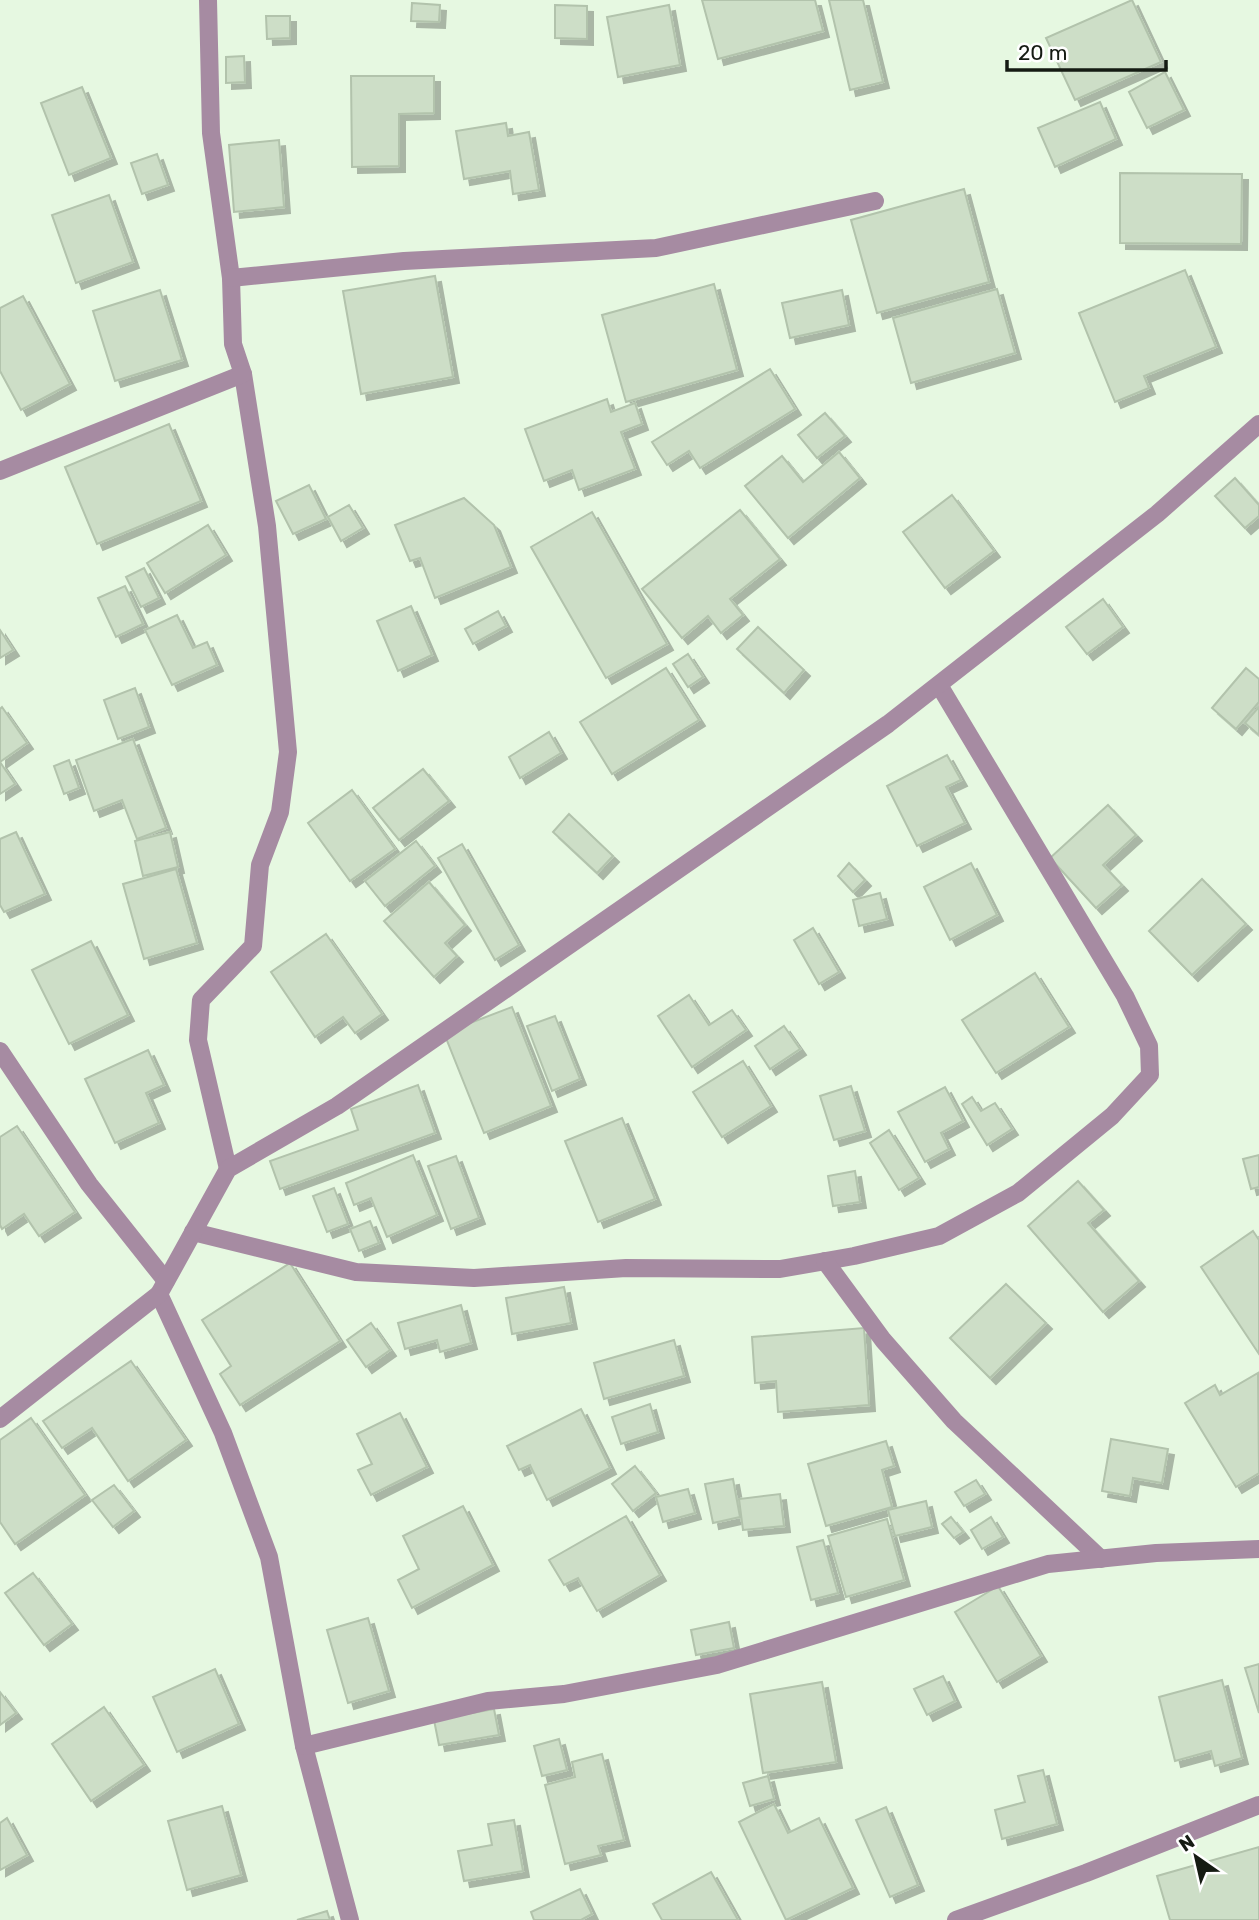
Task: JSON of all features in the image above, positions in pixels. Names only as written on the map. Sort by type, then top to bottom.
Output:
[{"type":"street","points":[[208,0],[211,133],[230,278],[233,344],[243,374],[267,526],[288,752],[280,812],[260,865],[253,946],[201,1000],[198,1040],[228,1169]]},
{"type":"street","points":[[230,278],[404,261],[656,248],[875,201]]},
{"type":"street","points":[[0,471],[243,374]]},
{"type":"street","points":[[2,1414],[162,1287],[228,1169],[348,1098],[888,724],[1157,514],[1259,424]]},
{"type":"street","points":[[193,1232],[356,1272],[474,1278],[626,1268],[779,1269],[939,1236],[1018,1193],[1112,1116],[1150,1075],[1149,1046],[1125,996],[939,685]]},
{"type":"street","points":[[0,1051],[162,1287],[223,1433],[269,1557],[304,1746],[351,1920]]},
{"type":"street","points":[[824,1261],[884,1340],[954,1421],[1101,1559]]},
{"type":"street","points":[[304,1746],[488,1701],[564,1694],[717,1665],[1048,1564],[1156,1553],[1259,1549]]},
{"type":"street","points":[[956,1920],[1086,1873],[1259,1805]]},
{"type":"building","points":[[702,0],[815,0],[823,31],[718,59]]},
{"type":"building","points":[[829,0],[863,0],[883,82],[850,90]]},
{"type":"building","points":[[1132,0],[1161,62],[1075,100],[1046,38]]},
{"type":"building","points":[[412,3],[440,5],[439,22],[411,21]]},
{"type":"building","points":[[555,5],[587,6],[587,39],[555,38]]},
{"type":"building","points":[[669,5],[680,65],[618,77],[607,17]]},
{"type":"building","points":[[266,16],[290,16],[290,38],[267,39]]},
{"type":"building","points":[[244,56],[245,82],[226,83],[226,57]]},
{"type":"building","points":[[1165,72],[1184,110],[1147,128],[1129,92]]},
{"type":"building","points":[[351,76],[434,76],[434,113],[399,114],[399,166],[352,167]]},
{"type":"building","points":[[82,87],[111,158],[69,175],[41,103]]},
{"type":"building","points":[[1100,102],[1116,139],[1055,167],[1038,128]]},
{"type":"building","points":[[506,123],[508,136],[529,132],[539,190],[513,194],[510,171],[464,179],[456,131]]},
{"type":"building","points":[[279,140],[284,207],[234,212],[229,145]]},
{"type":"building","points":[[157,154],[168,185],[142,194],[131,163]]},
{"type":"building","points":[[1120,173],[1242,174],[1241,244],[1120,243]]},
{"type":"building","points":[[964,189],[989,282],[877,313],[851,220]]},
{"type":"building","points":[[109,195],[133,262],[76,283],[52,215]]},
{"type":"building","points":[[1185,270],[1216,347],[1144,376],[1149,388],[1115,402],[1079,313]]},
{"type":"building","points":[[435,276],[453,377],[361,394],[343,291]]},
{"type":"building","points":[[714,284],[737,370],[626,402],[602,315]]},
{"type":"building","points":[[997,289],[1015,353],[911,383],[893,318]]},
{"type":"building","points":[[160,290],[182,360],[115,381],[93,311]]},
{"type":"building","points":[[842,290],[849,325],[790,338],[782,303]]},
{"type":"building","points":[[23,296],[70,384],[21,410],[0,371],[0,308]]},
{"type":"building","points":[[770,369],[795,409],[700,468],[689,451],[667,465],[652,442]]},
{"type":"building","points":[[607,399],[611,412],[635,403],[642,424],[621,432],[635,469],[579,490],[572,470],[544,481],[525,429]]},
{"type":"building","points":[[825,413],[845,436],[817,458],[798,435]]},
{"type":"building","points":[[169,424],[201,501],[97,544],[65,467]]},
{"type":"building","points":[[839,452],[860,478],[788,538],[745,486],[782,456],[803,482]]},
{"type":"building","points":[[1235,478],[1259,505],[1259,516],[1245,528],[1215,496]]},
{"type":"building","points":[[309,485],[326,519],[293,534],[276,501]]},
{"type":"building","points":[[952,495],[994,551],[945,588],[903,532]]},
{"type":"building","points":[[464,498],[494,525],[511,567],[435,598],[420,558],[410,561],[395,525]]},
{"type":"building","points":[[349,505],[363,528],[341,541],[328,517]]},
{"type":"building","points":[[740,510],[780,559],[730,599],[743,615],[721,633],[708,616],[682,638],[642,589]]},
{"type":"building","points":[[592,512],[667,644],[606,678],[531,547]]},
{"type":"building","points":[[208,525],[226,555],[165,593],[147,563]]},
{"type":"building","points":[[144,568],[159,598],[141,607],[126,577]]},
{"type":"building","points":[[125,586],[143,624],[116,637],[98,598]]},
{"type":"building","points":[[1103,599],[1123,627],[1087,654],[1066,627]]},
{"type":"building","points":[[411,606],[432,655],[398,671],[377,621]]},
{"type":"building","points":[[498,611],[506,626],[473,644],[465,629]]},
{"type":"building","points":[[177,615],[193,648],[207,642],[217,665],[172,685],[145,630]]},
{"type":"building","points":[[758,627],[804,670],[784,693],[737,649]]},
{"type":"building","points":[[0,630],[13,650],[0,658]]},
{"type":"building","points":[[688,654],[703,677],[688,687],[673,664]]},
{"type":"building","points":[[666,668],[699,720],[612,774],[580,722]]},
{"type":"building","points":[[1246,668],[1259,679],[1259,702],[1236,729],[1212,708]]},
{"type":"building","points":[[135,688],[149,727],[118,739],[104,700]]},
{"type":"building","points":[[2,707],[27,743],[0,762],[0,709]]},
{"type":"building","points":[[1259,707],[1259,735],[1245,723]]},
{"type":"building","points":[[549,732],[561,753],[520,778],[509,757]]},
{"type":"building","points":[[133,739],[166,828],[137,839],[122,800],[94,811],[76,760]]},
{"type":"building","points":[[947,755],[961,780],[946,787],[965,823],[917,846],[887,786]]},
{"type":"building","points":[[69,760],[79,788],[64,794],[54,766]]},
{"type":"building","points":[[0,762],[15,784],[0,794]]},
{"type":"building","points":[[423,769],[449,801],[399,840],[373,808]]},
{"type":"building","points":[[352,790],[395,849],[350,881],[308,823]]},
{"type":"building","points":[[1108,805],[1136,835],[1103,865],[1122,885],[1096,908],[1050,858]]},
{"type":"building","points":[[569,814],[613,856],[597,873],[553,832]]},
{"type":"building","points":[[16,832],[45,894],[4,912],[0,905],[0,839]]},
{"type":"building","points":[[170,832],[178,867],[143,876],[135,841]]},
{"type":"building","points":[[416,841],[435,866],[385,906],[365,881]]},
{"type":"building","points":[[462,844],[519,945],[495,960],[438,858]]},
{"type":"building","points":[[849,863],[865,880],[853,892],[838,876]]},
{"type":"building","points":[[971,863],[997,915],[950,940],[924,887]]},
{"type":"building","points":[[176,869],[197,943],[144,959],[123,884]]},
{"type":"building","points":[[1202,879],[1246,924],[1192,975],[1149,931]]},
{"type":"building","points":[[429,882],[465,925],[445,943],[457,956],[434,977],[384,921]]},
{"type":"building","points":[[880,893],[887,919],[859,926],[853,900]]},
{"type":"building","points":[[813,928],[839,972],[819,984],[794,940]]},
{"type":"building","points":[[326,934],[382,1014],[355,1033],[343,1017],[315,1037],[271,972]]},
{"type":"building","points":[[91,941],[128,1015],[69,1044],[32,970]]},
{"type":"building","points":[[1035,973],[1069,1027],[996,1073],[962,1020]]},
{"type":"building","points":[[689,995],[709,1025],[732,1010],[746,1030],[692,1067],[658,1016]]},
{"type":"building","points":[[512,1007],[551,1106],[484,1133],[444,1033]]},
{"type":"building","points":[[555,1016],[580,1079],[552,1091],[527,1026]]},
{"type":"building","points":[[784,1026],[800,1049],[770,1069],[755,1046]]},
{"type":"building","points":[[148,1050],[164,1085],[146,1093],[159,1123],[115,1143],[85,1079]]},
{"type":"building","points":[[743,1061],[771,1106],[722,1137],[693,1092]]},
{"type":"building","points":[[418,1085],[435,1133],[280,1189],[270,1161],[358,1130],[351,1109]]},
{"type":"building","points":[[851,1086],[865,1131],[834,1140],[820,1096]]},
{"type":"building","points":[[945,1087],[963,1121],[941,1133],[949,1149],[925,1162],[898,1112]]},
{"type":"building","points":[[972,1097],[981,1111],[995,1103],[1012,1129],[987,1145],[962,1104]]},
{"type":"building","points":[[622,1118],[655,1199],[598,1222],[565,1141]]},
{"type":"building","points":[[17,1126],[75,1212],[39,1236],[24,1214],[2,1229],[0,1225],[0,1137]]},
{"type":"building","points":[[889,1130],[919,1178],[899,1190],[870,1143]]},
{"type":"building","points":[[413,1155],[437,1215],[387,1237],[371,1198],[354,1205],[346,1183]]},
{"type":"building","points":[[1259,1155],[1259,1187],[1251,1189],[1243,1159]]},
{"type":"building","points":[[456,1156],[479,1218],[451,1229],[428,1166]]},
{"type":"building","points":[[855,1171],[860,1202],[833,1206],[828,1176]]},
{"type":"building","points":[[1078,1181],[1104,1210],[1088,1223],[1139,1281],[1103,1312],[1028,1226]]},
{"type":"building","points":[[334,1188],[348,1224],[327,1232],[313,1196]]},
{"type":"building","points":[[370,1221],[379,1243],[359,1251],[350,1229]]},
{"type":"building","points":[[1253,1231],[1259,1240],[1259,1354],[1201,1267]]},
{"type":"building","points":[[290,1263],[340,1341],[240,1405],[220,1374],[231,1366],[202,1320]]},
{"type":"building","points":[[1006,1284],[1046,1323],[990,1378],[950,1338]]},
{"type":"building","points":[[564,1287],[571,1323],[512,1334],[506,1298]]},
{"type":"building","points":[[461,1305],[471,1343],[440,1352],[437,1340],[405,1349],[398,1323]]},
{"type":"building","points":[[371,1323],[390,1350],[366,1367],[347,1340]]},
{"type":"building","points":[[864,1328],[869,1405],[778,1412],[776,1381],[755,1383],[752,1337]]},
{"type":"building","points":[[674,1340],[684,1376],[604,1399],[594,1363]]},
{"type":"building","points":[[131,1361],[186,1440],[128,1481],[92,1428],[62,1448],[43,1421]]},
{"type":"building","points":[[1258,1373],[1259,1473],[1236,1487],[1185,1403],[1215,1385],[1220,1395]]},
{"type":"building","points":[[650,1404],[658,1432],[621,1444],[612,1417]]},
{"type":"building","points":[[581,1409],[610,1468],[547,1500],[530,1465],[519,1470],[507,1446]]},
{"type":"building","points":[[400,1413],[427,1467],[371,1495],[358,1470],[372,1464],[357,1434]]},
{"type":"building","points":[[31,1418],[85,1495],[15,1544],[0,1522],[0,1440]]},
{"type":"building","points":[[1111,1439],[1168,1449],[1162,1483],[1133,1478],[1130,1496],[1102,1491]]},
{"type":"building","points":[[886,1441],[894,1466],[882,1470],[892,1507],[826,1526],[808,1464]]},
{"type":"building","points":[[635,1466],[656,1493],[633,1511],[612,1484]]},
{"type":"building","points":[[733,1479],[740,1517],[713,1523],[705,1484]]},
{"type":"building","points":[[976,1480],[985,1494],[964,1506],[955,1492]]},
{"type":"building","points":[[114,1485],[134,1511],[113,1527],[92,1500]]},
{"type":"building","points":[[688,1489],[695,1513],[663,1522],[656,1497]]},
{"type":"building","points":[[780,1494],[784,1526],[743,1530],[739,1499]]},
{"type":"building","points":[[926,1501],[932,1527],[895,1536],[888,1510]]},
{"type":"building","points":[[463,1506],[493,1565],[412,1608],[398,1580],[419,1569],[403,1536]]},
{"type":"building","points":[[626,1516],[660,1575],[597,1611],[578,1578],[564,1585],[549,1560]]},
{"type":"building","points":[[951,1517],[963,1532],[954,1538],[942,1524]]},
{"type":"building","points":[[991,1517],[1003,1537],[982,1549],[971,1530]]},
{"type":"building","points":[[887,1519],[904,1580],[846,1597],[828,1536]]},
{"type":"building","points":[[823,1540],[838,1593],[811,1600],[797,1547]]},
{"type":"building","points":[[33,1573],[72,1624],[44,1645],[5,1593]]},
{"type":"building","points":[[998,1586],[1041,1656],[997,1682],[955,1612]]},
{"type":"building","points":[[368,1618],[389,1691],[348,1703],[327,1630]]},
{"type":"building","points":[[729,1622],[734,1648],[696,1655],[691,1630]]},
{"type":"building","points":[[1259,1664],[1259,1713],[1245,1668]]},
{"type":"building","points":[[215,1669],[239,1724],[177,1752],[153,1697]]},
{"type":"building","points":[[943,1676],[955,1701],[927,1715],[914,1689]]},
{"type":"building","points":[[1222,1680],[1242,1758],[1215,1766],[1211,1751],[1175,1761],[1159,1697]]},
{"type":"building","points":[[822,1682],[836,1762],[763,1773],[750,1694]]},
{"type":"building","points":[[0,1692],[16,1713],[0,1725]]},
{"type":"building","points":[[104,1707],[144,1765],[91,1801],[52,1744]]},
{"type":"building","points":[[494,1709],[499,1735],[439,1745],[434,1720]]},
{"type":"building","points":[[559,1739],[567,1770],[542,1776],[534,1746]]},
{"type":"building","points":[[602,1754],[624,1840],[598,1846],[601,1855],[565,1864],[545,1785],[575,1777],[572,1762]]},
{"type":"building","points":[[1043,1770],[1057,1824],[1002,1839],[995,1810],[1025,1802],[1018,1776]]},
{"type":"building","points":[[768,1776],[774,1799],[750,1806],[743,1783]]},
{"type":"building","points":[[774,1804],[788,1833],[819,1818],[853,1888],[786,1920],[739,1822]]},
{"type":"building","points":[[222,1806],[241,1875],[187,1890],[168,1821]]},
{"type":"building","points":[[886,1807],[918,1885],[890,1897],[856,1820]]},
{"type":"building","points":[[7,1818],[27,1855],[0,1870],[0,1823]]},
{"type":"building","points":[[514,1820],[523,1871],[464,1881],[458,1851],[492,1845],[488,1824]]},
{"type":"building","points":[[1259,1847],[1259,1920],[1170,1920],[1157,1876]]},
{"type":"building","points":[[711,1872],[738,1920],[662,1920],[653,1904]]},
{"type":"building","points":[[580,1889],[592,1914],[581,1920],[534,1920],[531,1912]]},
{"type":"building","points":[[327,1911],[330,1920],[297,1920]]}]
